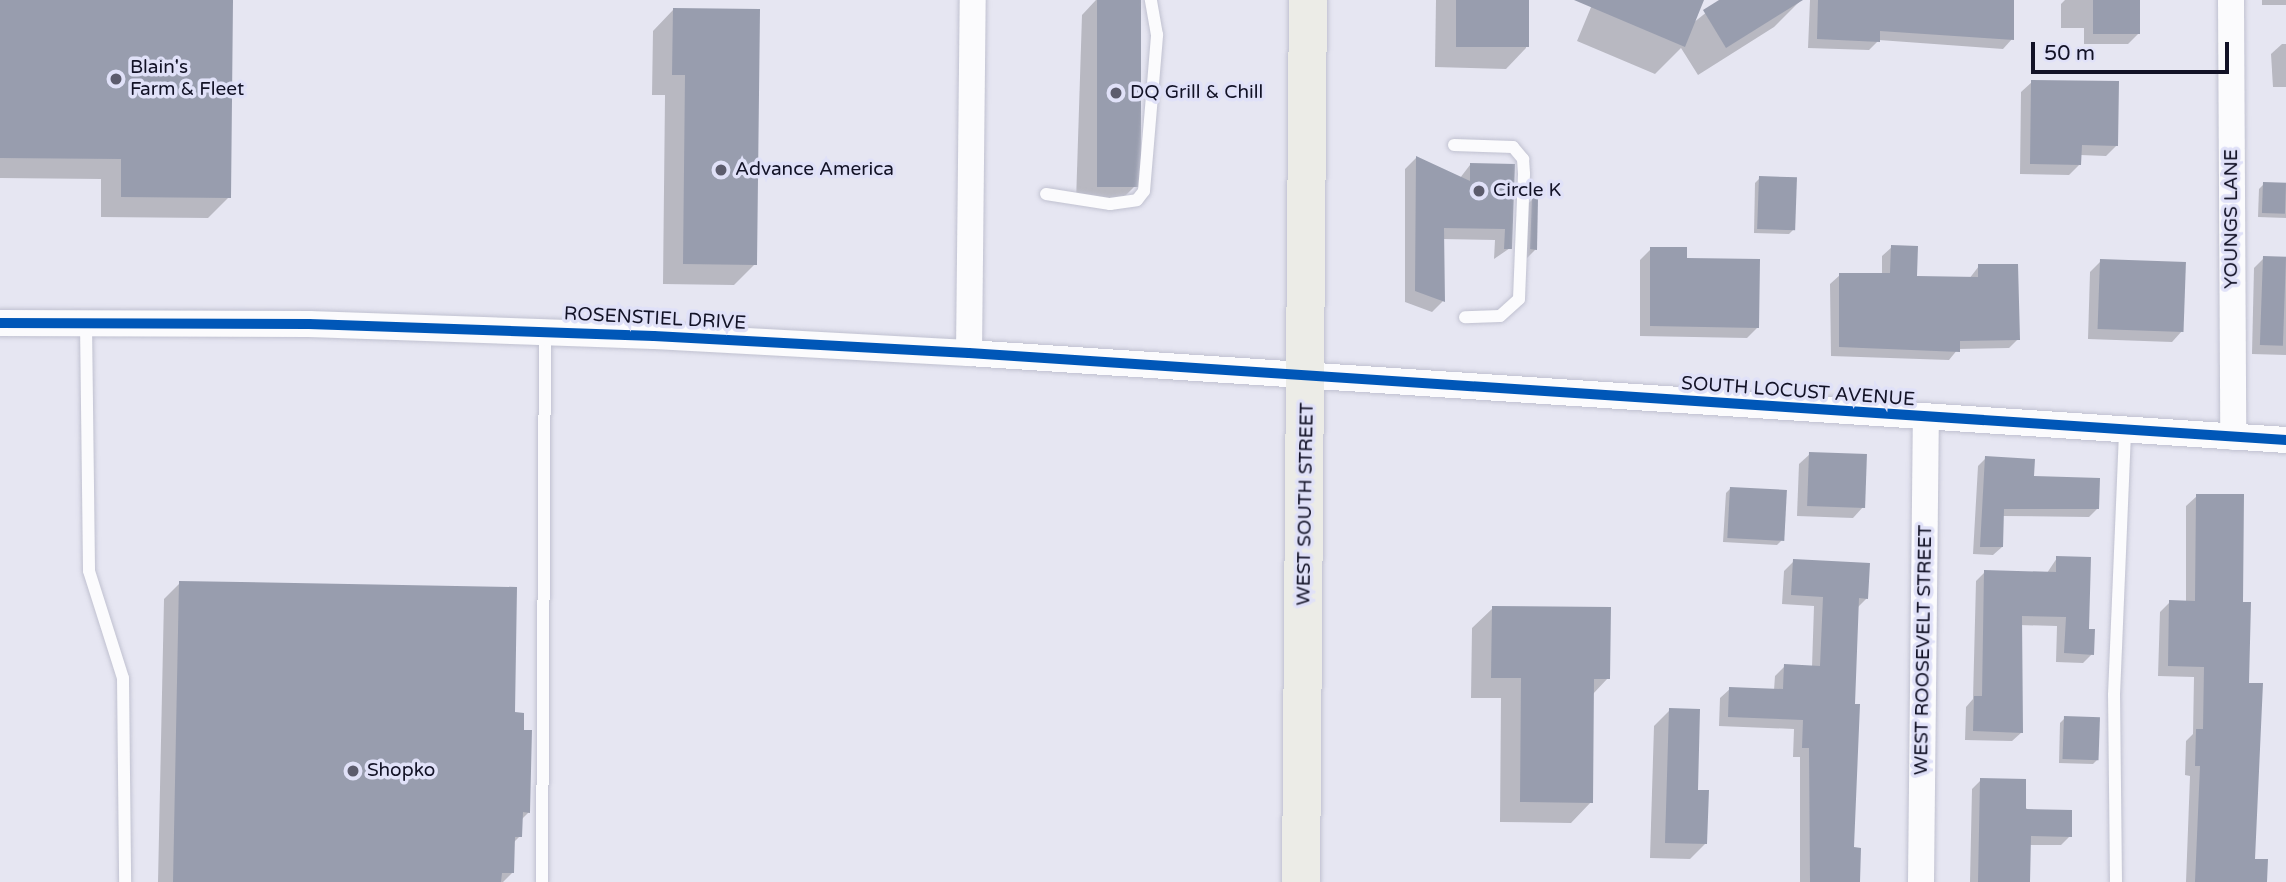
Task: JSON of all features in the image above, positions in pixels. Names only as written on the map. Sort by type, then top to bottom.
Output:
[{"type":"main road","name":"WEST SOUTH STREET","points":[[1301,882],[1308,0]]},
{"type":"street","points":[[970,353],[973,0]]},
{"type":"street","name":"YOUNGS LANE","points":[[2231,0],[2234,438]]},
{"type":"street","name":"ROSENSTIEL DRIVE","points":[[0,323],[309,324],[545,332],[970,353],[1307,375]]},
{"type":"street","name":"SOUTH LOCUST AVENUE","points":[[1307,375],[2286,440]]},
{"type":"street","name":"WEST ROOSEVELT STREET","points":[[1922,882],[1926,418]]},
{"type":"lane","points":[[1046,194],[1110,204],[1137,200],[1144,191],[1157,35],[1151,0]]},
{"type":"lane","points":[[1454,145],[1513,147],[1523,159],[1524,174],[1519,299],[1500,316],[1465,317]]},
{"type":"lane","points":[[86,323],[89,570],[123,678],[125,882]]},
{"type":"lane","points":[[542,882],[545,332]]},
{"type":"lane","points":[[2116,882],[2114,695],[2125,431]]},
{"type":"building","name":"Blain's Farm & Fleet","points":[[0,0],[233,0],[231,198],[121,197],[121,159],[0,158]]},
{"type":"building","name":"DQ Grill & Chill","points":[[1097,0],[1141,0],[1141,187],[1097,187]]},
{"type":"building","points":[[1456,0],[1529,0],[1529,47],[1456,47]]},
{"type":"building","points":[[1574,0],[1704,0],[1685,47]]},
{"type":"building","points":[[1719,0],[1803,0],[1726,48],[1703,10]]},
{"type":"building","points":[[1818,0],[2014,0],[2014,40],[1880,31],[1880,42],[1817,39]]},
{"type":"building","points":[[2093,0],[2140,0],[2140,34],[2093,34]]},
{"type":"building","name":"Advance America","points":[[673,8],[760,9],[757,265],[683,264],[685,75],[672,75]]},
{"type":"building","points":[[2031,80],[2119,81],[2118,146],[2082,145],[2081,165],[2030,164]]},
{"type":"building","points":[[1416,156],[1470,181],[1470,163],[1515,164],[1512,249],[1504,249],[1505,229],[1444,228],[1445,302],[1415,291]]},
{"type":"building","points":[[1759,176],[1797,177],[1795,230],[1757,229]]},
{"type":"building","points":[[2263,182],[2286,183],[2285,214],[2262,213]]},
{"type":"building","points":[[1532,197],[1538,198],[1537,250],[1530,249]]},
{"type":"building","points":[[1891,245],[1918,246],[1917,276],[1978,277],[1978,264],[2018,264],[2020,340],[1960,341],[1960,352],[1839,347],[1839,273],[1890,273]]},
{"type":"building","points":[[1650,247],[1687,247],[1687,258],[1760,259],[1759,328],[1650,326]]},
{"type":"building","points":[[2263,256],[2286,257],[2283,346],[2260,345]]},
{"type":"building","points":[[2100,259],[2186,262],[2184,332],[2098,329]]},
{"type":"building","points":[[1809,452],[1867,454],[1865,508],[1807,506]]},
{"type":"building","points":[[1985,456],[2035,459],[2034,476],[2100,478],[2099,509],[2004,509],[2003,547],[1980,547]]},
{"type":"building","points":[[1730,487],[1787,490],[1784,541],[1727,538]]},
{"type":"building","points":[[2196,494],[2244,494],[2243,602],[2251,602],[2249,683],[2263,683],[2255,859],[2268,859],[2267,882],[2195,882],[2200,766],[2195,766],[2196,729],[2203,729],[2204,667],[2168,666],[2169,600],[2195,601]]},
{"type":"building","points":[[2056,556],[2091,557],[2089,629],[2095,629],[2094,655],[2064,653],[2066,617],[2022,616],[2023,733],[1973,731],[1974,696],[1982,696],[1984,570],[2056,572]]},
{"type":"building","points":[[1793,559],[1870,563],[1868,599],[1859,598],[1855,704],[1860,704],[1854,847],[1861,848],[1860,882],[1810,882],[1809,748],[1802,748],[1803,720],[1728,717],[1729,687],[1783,689],[1784,664],[1820,666],[1823,597],[1791,595]]},
{"type":"building","name":"Shopko","points":[[179,581],[517,587],[515,712],[524,713],[524,730],[532,730],[530,813],[523,812],[522,837],[515,837],[514,873],[502,873],[501,882],[173,882]]},
{"type":"building","points":[[1492,606],[1611,607],[1610,679],[1594,679],[1593,803],[1520,802],[1521,678],[1491,678]]},
{"type":"building","points":[[1669,708],[1700,709],[1698,790],[1709,790],[1707,844],[1665,843]]},
{"type":"building","points":[[2064,716],[2100,717],[2098,760],[2062,759]]},
{"type":"building","points":[[1980,778],[2026,779],[2026,809],[2072,810],[2072,837],[2031,836],[2030,882],[1978,882]]},
{"type":"cycle path","points":[[0,323],[309,324],[654,336],[969,353],[2286,440]]},
{"type":"place","name":"Blain's Farm & Fleet","points":[[116,79]]},
{"type":"place","name":"DQ Grill & Chill","points":[[1116,93]]},
{"type":"place","name":"Advance America","points":[[721,170]]},
{"type":"place","name":"Circle K","points":[[1479,191]]},
{"type":"place","name":"Shopko","points":[[353,771]]}]
